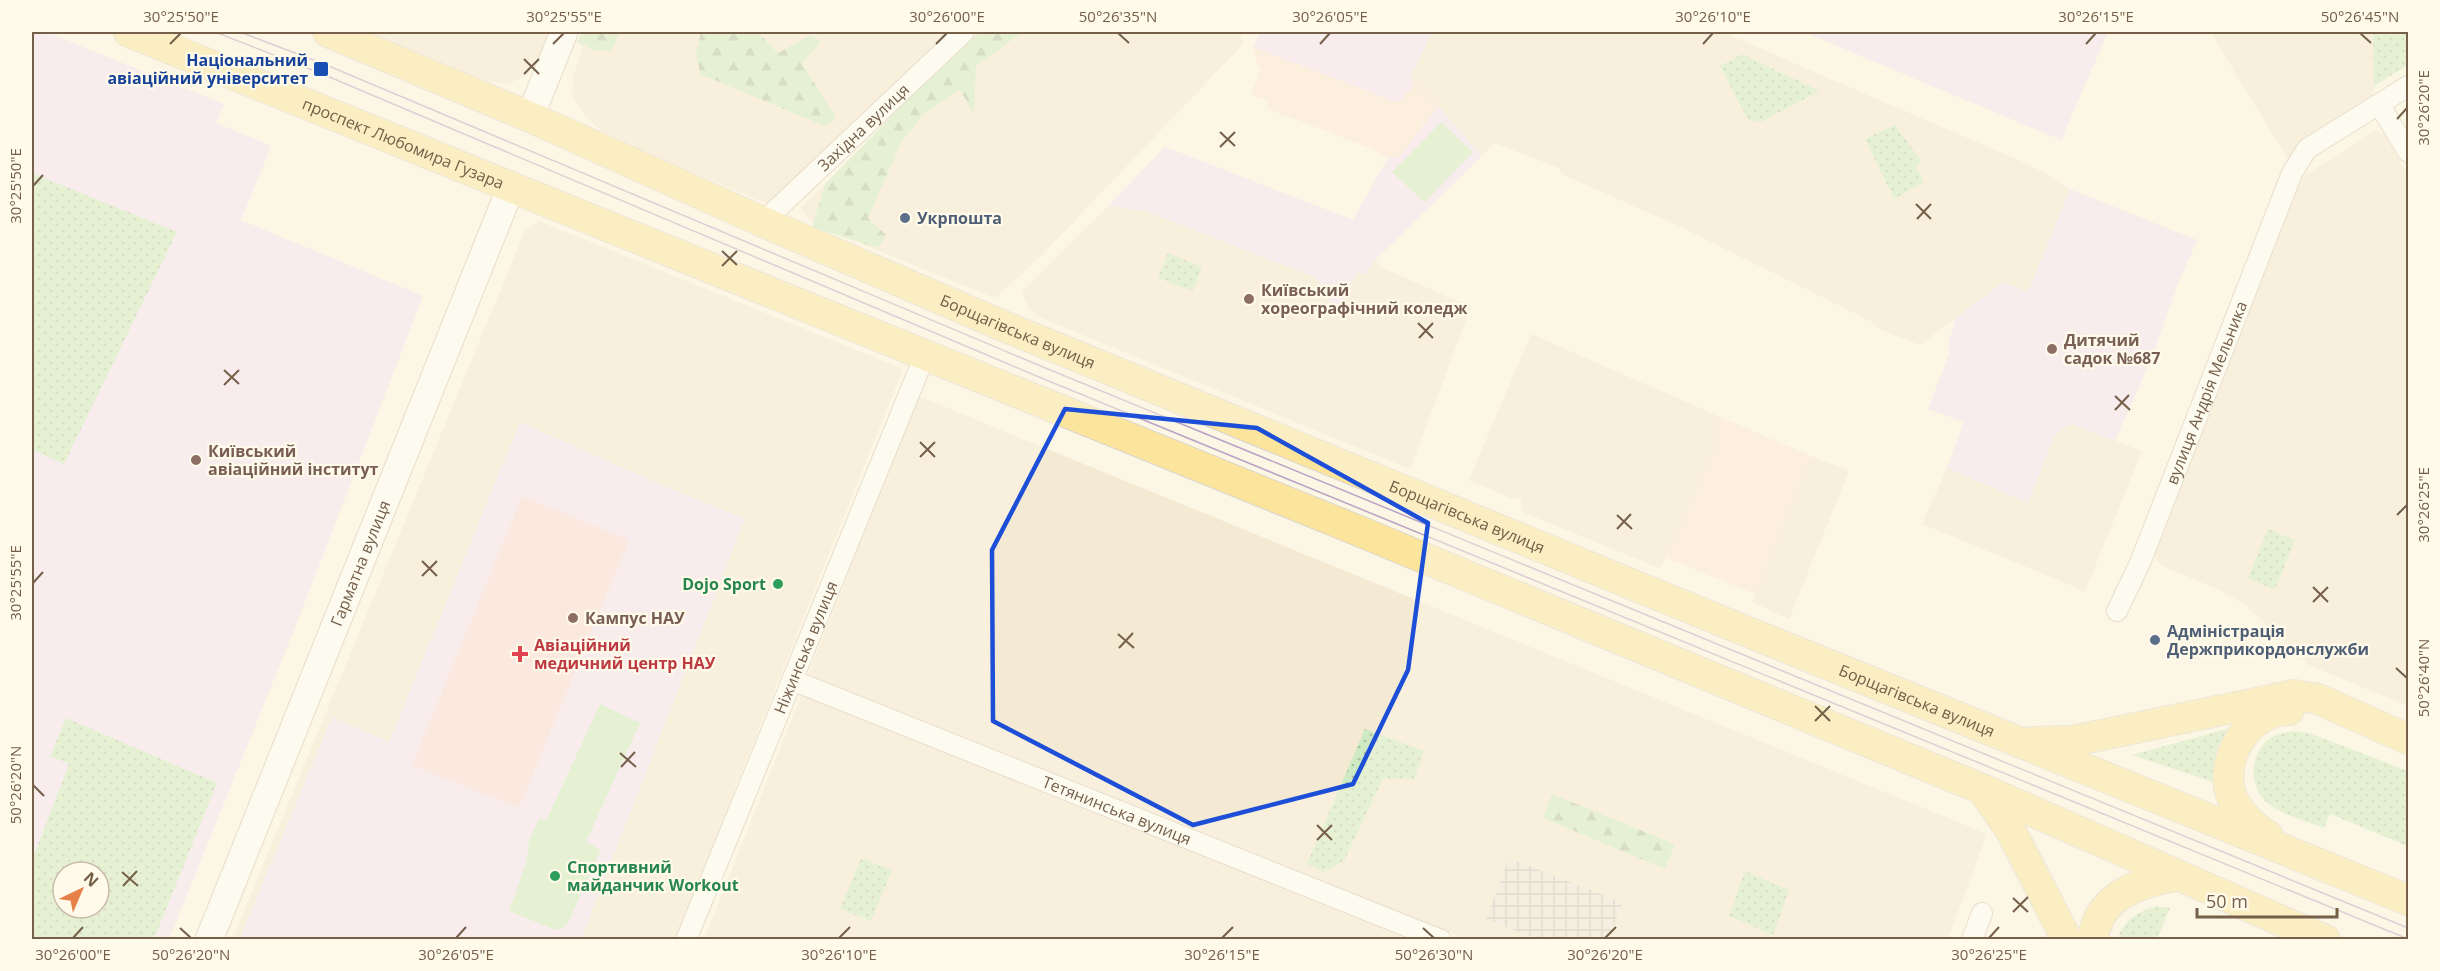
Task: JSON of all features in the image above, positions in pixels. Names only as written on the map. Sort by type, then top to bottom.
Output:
[{"type":"main road","name":"проспект Любомира Гузара","points":[[129,32],[511,187]]},
{"type":"main road","points":[[328,32],[530,117],[564,32]]},
{"type":"main road","name":"Борщагівська вулиця","points":[[530,117],[1001,325],[2403,898]]},
{"type":"main road","points":[[511,187],[925,354],[1982,789],[2176,876],[2325,939]]},
{"type":"main road","name":"Гарматна вулиця","points":[[209,939],[511,187]]},
{"type":"main road","points":[[2019,742],[2073,741],[2294,695],[2318,699],[2409,739]]},
{"type":"main road","points":[[2296,855],[2254,827],[2239,811],[2230,791],[2229,769],[2234,748],[2246,730],[2263,717],[2284,710],[2306,710],[2409,752]]},
{"type":"main road","points":[[1982,789],[2011,831],[2067,939]]},
{"type":"main road","points":[[2093,939],[2099,916],[2116,897],[2133,886],[2176,876]]},
{"type":"street","name":"Західна вулиця","points":[[764,222],[963,32]]},
{"type":"street","name":"вулиця Андрія Мельника","points":[[2117,611],[2140,563],[2292,173],[2307,149],[2409,86]]},
{"type":"street","points":[[2379,104],[2409,152]]},
{"type":"street","name":"Ніжинська вулиця","points":[[686,939],[925,354]]},
{"type":"street","name":"Тетянинська вулиця","points":[[792,680],[1442,939]]},
{"type":"street","points":[[1972,939],[1982,913]]},
{"type":"highlighted area","points":[[1065,409],[1257,428],[1428,523],[1408,670],[1353,784],[1193,825],[993,721],[992,550]]},
{"type":"shaded area","name":"Київський авіаційний інститут","points":[[32,32],[46,32],[224,104],[216,123],[271,146],[241,220],[423,296],[296,625],[169,939],[32,939]]},
{"type":"shaded area","points":[[359,32],[551,32],[544,51],[527,75],[508,84],[480,80]]},
{"type":"shaded area","points":[[587,32],[951,32],[767,204],[610,137],[589,120],[572,97],[573,77]]},
{"type":"shaded area","points":[[985,32],[1242,32],[1240,38],[1244,43],[1042,255],[995,298],[814,225],[800,208]]},
{"type":"shaded area","points":[[1260,32],[1432,32],[1410,78],[1415,83],[1399,103],[1253,47]]},
{"type":"shaded area","points":[[1432,32],[1637,32],[1642,34],[1722,32],[2007,155],[2041,171],[2070,189],[2028,293],[2003,283],[1920,345],[1877,328],[1874,323],[1679,226],[1561,174],[1559,168],[1495,143],[1482,156],[1410,78]]},
{"type":"shaded area","points":[[1804,32],[2108,32],[2061,140]]},
{"type":"shaded area","points":[[2210,32],[2408,32],[2408,65],[2374,85],[2373,96],[2306,138],[2296,154],[2288,159]]},
{"type":"shaded area","points":[[1253,47],[1398,103],[1415,83],[1438,106],[1399,157],[1388,158],[1370,148],[1266,108],[1269,101],[1251,94],[1261,69],[1257,65]]},
{"type":"shaded area","points":[[1438,106],[1482,156],[1374,261],[1366,275],[1358,271],[1336,313],[1317,278],[1145,211],[1108,206],[1165,147],[1353,220],[1388,158],[1399,157]]},
{"type":"shaded area","points":[[2375,131],[2383,133],[2408,174],[2408,706],[2309,665],[2243,603],[2215,588],[2162,566],[2157,562],[2155,555],[2302,177]]},
{"type":"shaded area","name":"Дитячий садок №687","points":[[2070,189],[2197,240],[2177,286],[2152,357],[2115,441],[2073,424],[2066,426],[2055,435],[2028,503],[1947,468],[1964,422],[1928,409],[1950,352],[1948,345],[1956,318],[2003,282],[2028,292]]},
{"type":"shaded area","points":[[1108,206],[1145,211],[1317,278],[1336,312],[1358,271],[1366,275],[1374,261],[1380,267],[1471,307],[1410,469],[1039,317],[1030,310],[1021,292]]},
{"type":"shaded area","points":[[539,221],[903,369],[675,939],[232,940],[525,231]]},
{"type":"shaded area","points":[[1531,334],[1718,416],[1717,444],[1667,558],[1659,568],[1522,512],[1521,500],[1513,497],[1512,499],[1469,480]]},
{"type":"shaded area","points":[[918,396],[1987,834],[1948,939],[1466,939],[808,675]]},
{"type":"shaded area","points":[[1718,416],[1811,456],[1755,594],[1667,558],[1717,444]]},
{"type":"shaded area","name":"Кампус НАУ","points":[[520,422],[745,519],[581,939],[239,940],[332,717],[389,742]]},
{"type":"shaded area","points":[[2072,424],[2142,451],[2085,591],[1922,524],[1947,468],[2028,503],[2055,435],[2066,425]]},
{"type":"shaded area","points":[[1811,456],[1849,471],[1789,619],[1752,602]]},
{"type":"shaded area","name":"Авіаційний медичний центр НАУ","points":[[522,496],[629,540],[519,808],[412,765]]},
{"type":"shaded area","points":[[802,693],[1412,939],[704,940]]},
{"type":"shaded area","points":[[1509,858],[1623,903],[1608,939],[1536,939],[1486,919]]},
{"type":"green space","points":[[582,32],[620,32],[611,51],[596,51],[577,42]]},
{"type":"green space","points":[[701,32],[760,32],[759,34],[778,53],[811,35],[821,42],[802,63],[836,118],[824,126],[700,74],[696,53]]},
{"type":"green space","points":[[983,32],[1023,32],[976,66],[974,115],[960,89],[923,115],[902,141],[868,218],[886,235],[878,248],[812,227],[825,184],[889,119],[954,46]]},
{"type":"green space","points":[[2373,32],[2408,32],[2408,65],[2374,86]]},
{"type":"green space","points":[[1742,54],[1820,91],[1761,122],[1748,120],[1720,66]]},
{"type":"green space","points":[[1441,122],[1473,152],[1424,202],[1392,172]]},
{"type":"green space","points":[[1895,125],[1922,162],[1916,165],[1924,182],[1894,199],[1865,139]]},
{"type":"green space","points":[[32,173],[177,232],[64,464],[32,450]]},
{"type":"green space","points":[[1168,253],[1202,267],[1193,291],[1158,278]]},
{"type":"green space","points":[[2268,529],[2295,540],[2275,590],[2248,578]]},
{"type":"green space","points":[[600,704],[640,723],[586,842],[601,850],[568,923],[561,930],[553,929],[509,911],[526,863],[529,841],[539,818],[546,821]]},
{"type":"green space","points":[[66,718],[217,783],[154,939],[32,939],[32,860],[69,764],[50,756]]},
{"type":"green space","points":[[2234,727],[2218,752],[2215,767],[2216,783],[2132,755]]},
{"type":"green space","points":[[1365,729],[1424,751],[1414,779],[1383,779],[1344,861],[1323,872],[1307,864]]},
{"type":"green space","points":[[2295,731],[2309,733],[2408,771],[2408,846],[2330,814],[2324,828],[2281,812],[2262,797],[2254,781],[2254,772],[2255,762],[2262,746],[2272,737]]},
{"type":"green space","points":[[1552,794],[1675,844],[1665,869],[1543,818]]},
{"type":"green space","points":[[861,858],[892,870],[871,921],[840,909]]},
{"type":"green space","points":[[1745,871],[1789,890],[1773,935],[1729,916]]},
{"type":"green space","points":[[2155,906],[2170,908],[2157,939],[2118,939],[2127,922]]},
{"type":"tram line","points":[[215,32],[320,73],[1039,377],[2408,939]]},
{"type":"tram line","points":[[240,32],[324,64],[1043,367],[2408,928]]},
{"type":"place","name":"Національний авіаційний університет","points":[[321,69]]},
{"type":"place","name":"Укрпошта","points":[[905,218]]},
{"type":"place","name":"Київський хореографічний коледж","points":[[1249,299]]},
{"type":"place","name":"Дитячий садок №687","points":[[2052,349]]},
{"type":"place","name":"Київський авіаційний інститут","points":[[196,460]]},
{"type":"place","name":"Dojo Sport","points":[[778,584]]},
{"type":"place","name":"Кампус НАУ","points":[[573,618]]},
{"type":"place","name":"Адміністрація Держприкордонслужби","points":[[2155,640]]},
{"type":"place","name":"Авіаційний медичний центр НАУ","points":[[520,654]]},
{"type":"place","name":"Спортивний майданчик Workout","points":[[555,876]]}]
